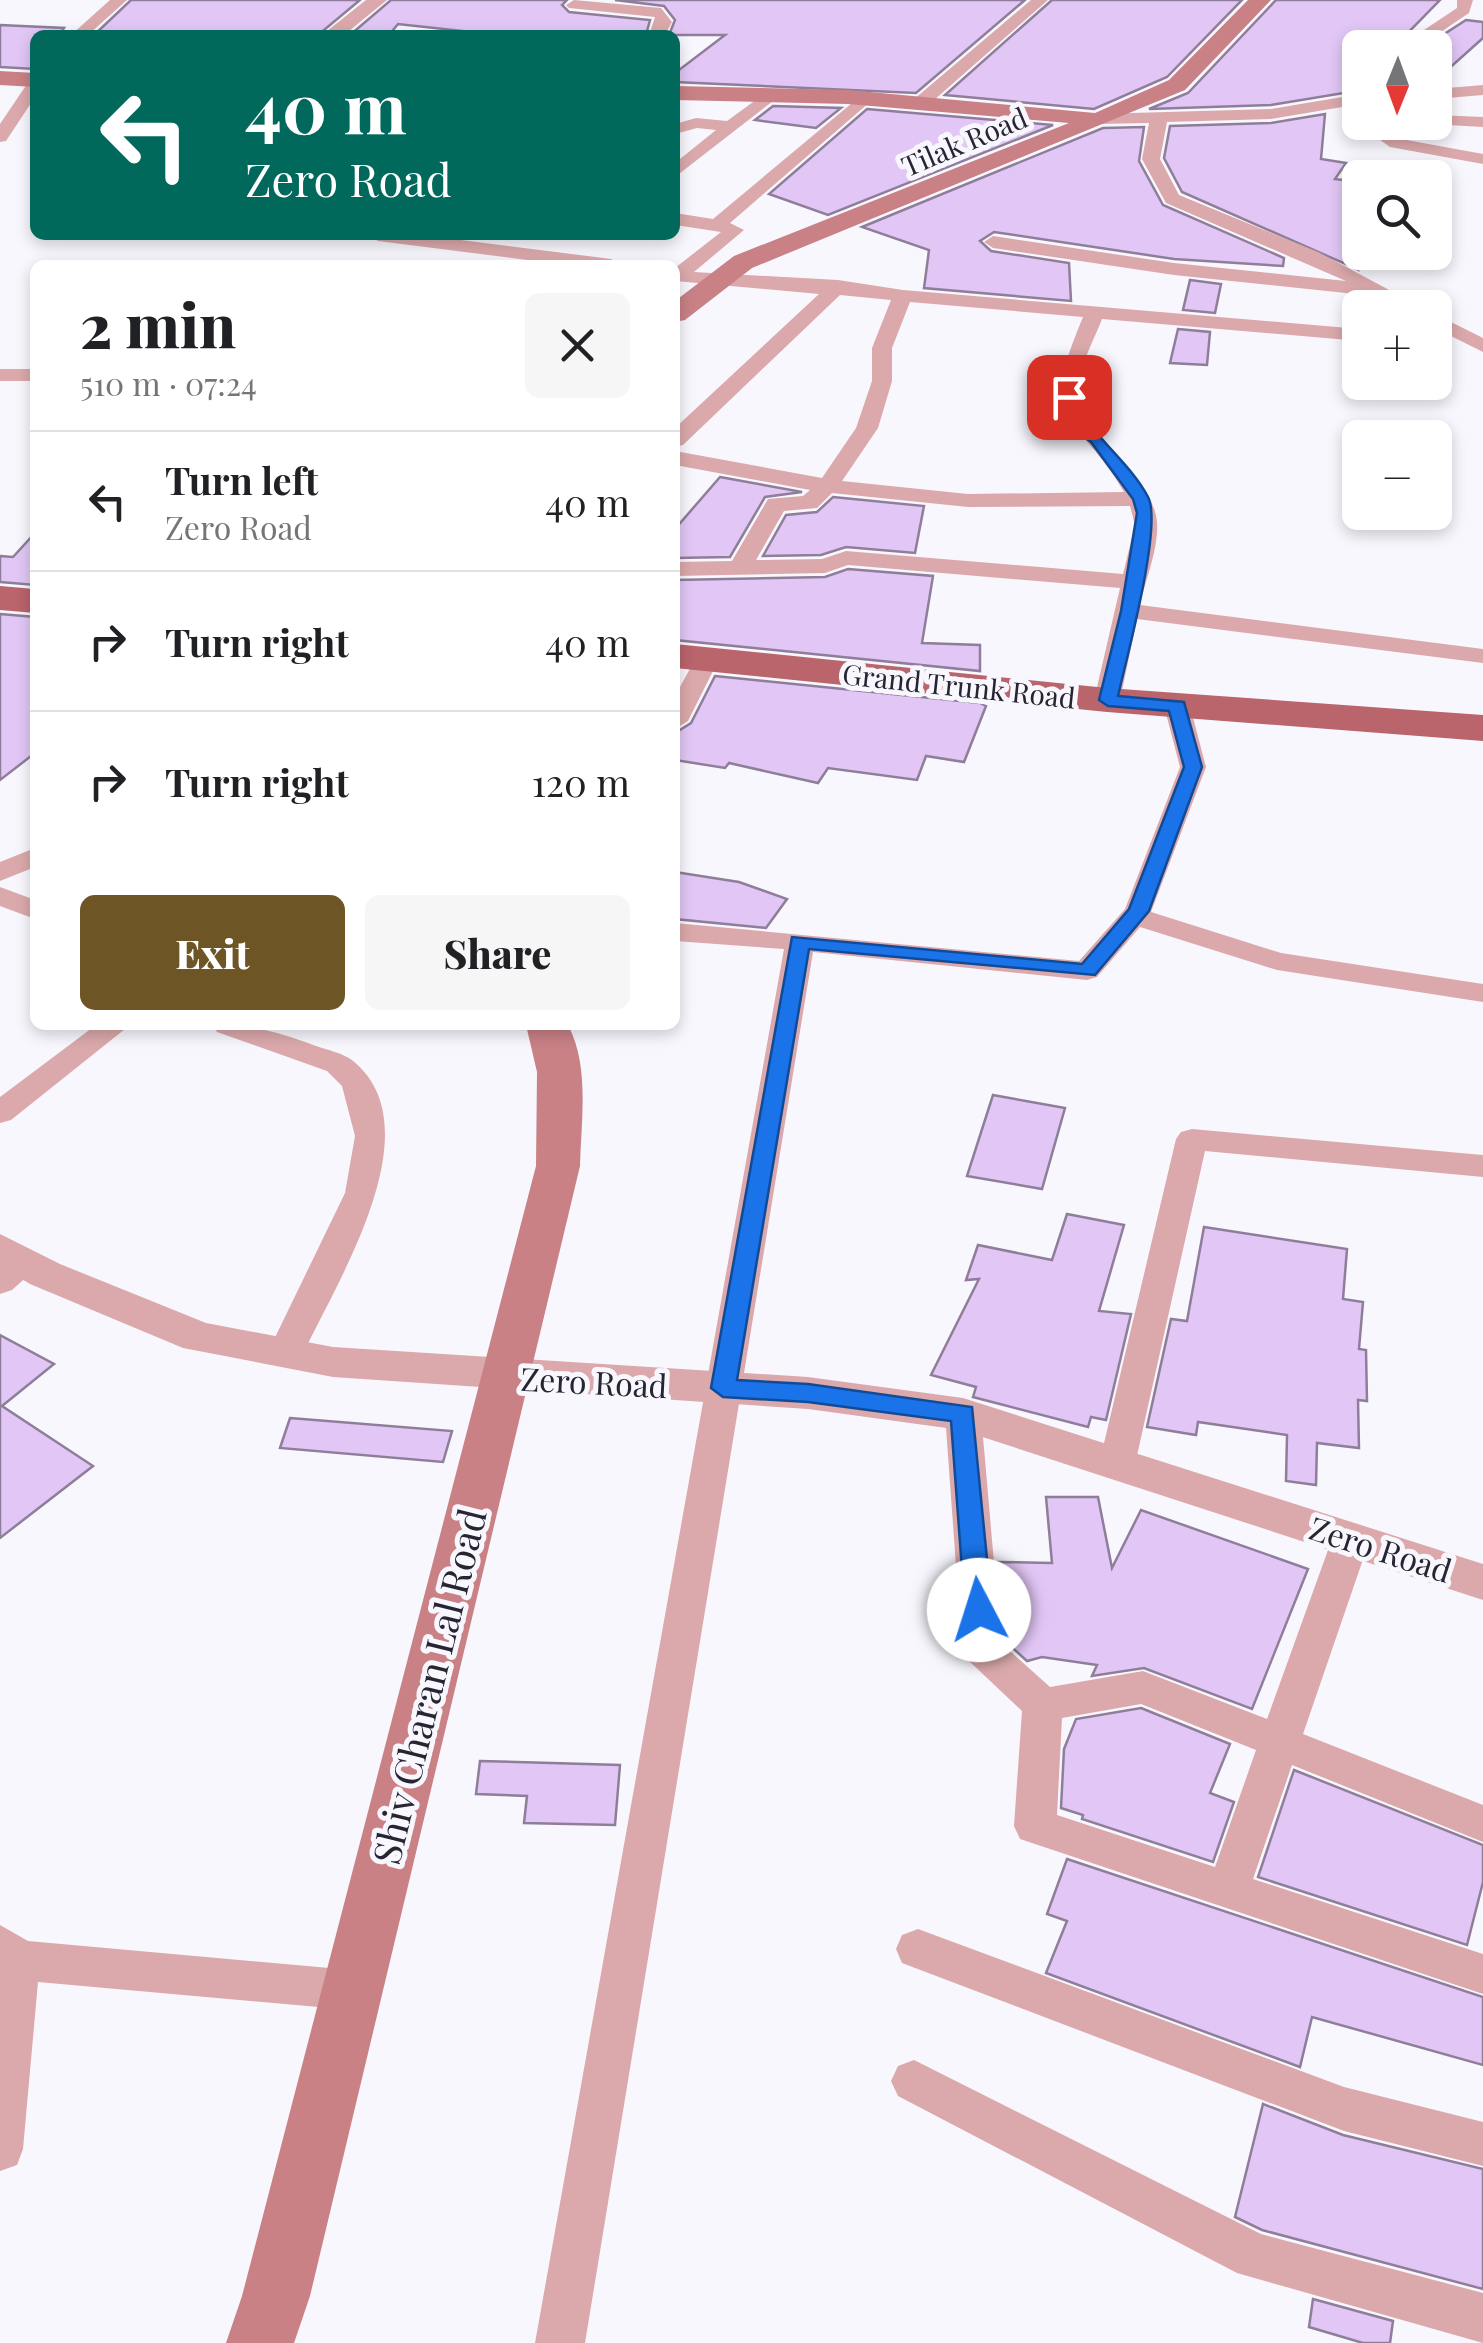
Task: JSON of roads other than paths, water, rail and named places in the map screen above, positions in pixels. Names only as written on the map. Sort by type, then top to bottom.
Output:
[{"type":"main road","name":"Tilak Road","points":[[680,310],[743,262],[1177,84],[1260,0]]},
{"type":"main road","points":[[0,78],[30,81]]},
{"type":"main road","points":[[680,93],[864,98],[1097,118]]},
{"type":"main road","points":[[0,598],[30,601]]},
{"type":"main road","name":"Grand Trunk Road","points":[[691,658],[1108,700],[1483,728]]},
{"type":"main road","name":"Shiv Charan Lal Road","points":[[260,2343],[558,1166],[552,1030]]},
{"type":"street","points":[[85,30],[119,0]]},
{"type":"street","points":[[339,30],[378,0]]},
{"type":"street","points":[[919,104],[1040,0]]},
{"type":"street","points":[[1432,30],[1464,10],[1464,0]]},
{"type":"street","points":[[574,4],[667,6],[660,30]]},
{"type":"street","points":[[0,137],[30,90]]},
{"type":"street","points":[[1452,93],[1483,90]]},
{"type":"street","points":[[680,168],[771,94]]},
{"type":"street","points":[[716,225],[864,98]]},
{"type":"street","points":[[1272,114],[1342,102]]},
{"type":"street","points":[[1097,118],[1272,114],[1342,117]]},
{"type":"street","points":[[1159,116],[1151,160],[1172,199],[1227,218],[1383,290]]},
{"type":"street","points":[[1452,121],[1483,122]]},
{"type":"street","points":[[680,128],[696,123],[730,127]]},
{"type":"street","points":[[1390,140],[1483,159]]},
{"type":"street","points":[[680,219],[734,230],[680,273]]},
{"type":"street","points":[[418,240],[567,260]]},
{"type":"street","points":[[500,252],[515,240]]},
{"type":"street","points":[[993,242],[1174,268],[1383,290]]},
{"type":"street","points":[[680,276],[716,284],[838,286],[903,296],[1342,333]]},
{"type":"street","points":[[680,435],[838,286]]},
{"type":"street","points":[[740,568],[776,504],[808,503],[829,484],[867,428],[882,381],[882,348],[903,296]]},
{"type":"street","points":[[1095,312],[1069,397],[1078,426],[1096,439],[1141,498],[1146,525],[1108,700]]},
{"type":"street","points":[[1452,329],[1482,345]]},
{"type":"street","points":[[1452,342],[1482,345]]},
{"type":"street","points":[[0,375],[30,375]]},
{"type":"street","points":[[680,459],[829,484],[985,498],[1099,502],[1141,498]]},
{"type":"street","points":[[680,568],[825,566],[846,558],[1135,582]]},
{"type":"street","points":[[1130,611],[1483,656]]},
{"type":"street","points":[[680,701],[691,658]]},
{"type":"street","points":[[680,932],[1087,971],[1134,916],[1193,767],[1177,706]]},
{"type":"street","points":[[0,873],[30,858]]},
{"type":"street","points":[[0,896],[30,908]]},
{"type":"street","points":[[1134,916],[1276,961],[1483,994]]},
{"type":"street","points":[[562,2343],[800,942]]},
{"type":"street","points":[[0,1113],[109,1030]]},
{"type":"street","points":[[242,1030],[338,1064],[357,1082],[371,1136],[361,1193],[285,1354]]},
{"type":"street","points":[[1118,1460],[1192,1140],[1483,1166]]},
{"type":"street","name":"Zero Road","points":[[8,1264],[198,1337],[333,1362],[808,1393],[963,1414],[1118,1460],[1483,1582]]},
{"type":"street","points":[[963,1414],[982,1649],[1043,1704]]},
{"type":"street","points":[[1228,1890],[1351,1539]]},
{"type":"street","points":[[1043,1704],[1143,1687],[1483,1824]]},
{"type":"street","points":[[1043,1704],[1036,1826],[1483,1974]]},
{"type":"street","points":[[918,1949],[1344,2109],[1483,2144]]},
{"type":"street","points":[[0,2148],[9,1952],[352,1990]]},
{"type":"street","points":[[914,2081],[1254,2256],[1483,2318]]}]
